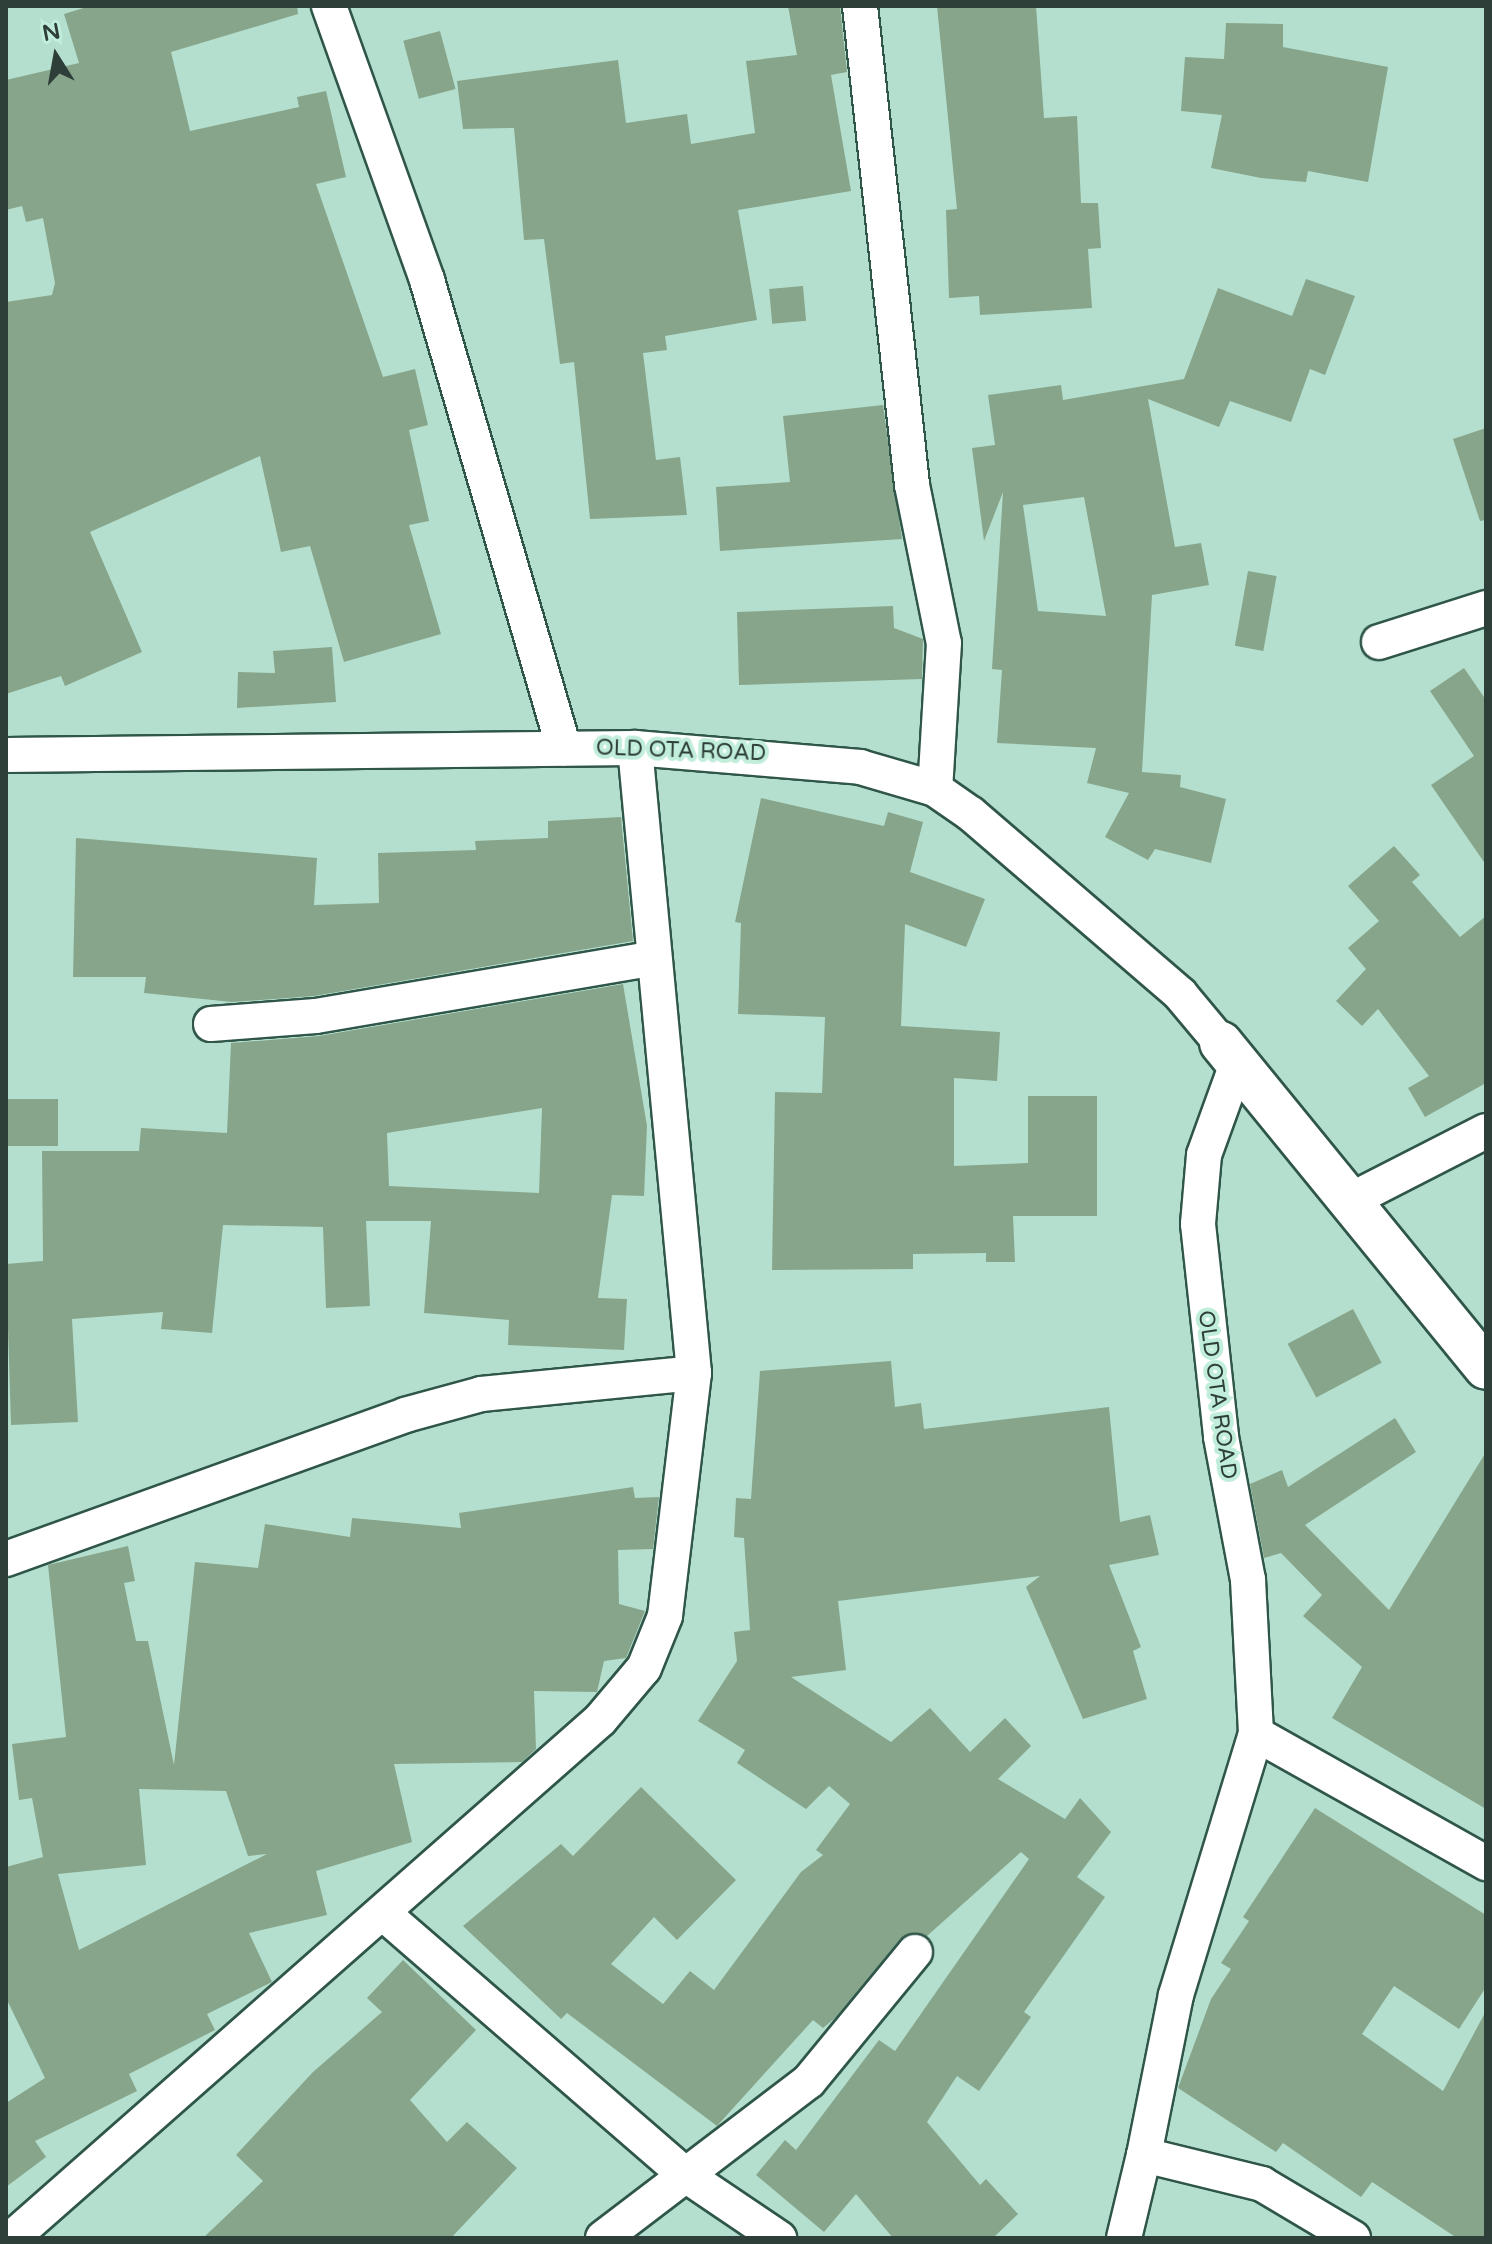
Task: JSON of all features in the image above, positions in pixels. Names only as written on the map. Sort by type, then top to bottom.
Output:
[{"type":"street","points":[[329,6],[427,280],[564,748]]},
{"type":"street","points":[[860,6],[912,485],[944,643],[935,789]]},
{"type":"street","points":[[1379,642],[1486,608]]},
{"type":"street","points":[[12,2238],[384,1914],[600,1720],[644,1668],[665,1616],[694,1373],[635,748]]},
{"type":"street","name":"OLD OTA ROAD","points":[[6,755],[635,748],[791,756],[935,789],[1174,994],[1229,1052],[1353,1199],[1486,1368]]},
{"type":"street","points":[[211,1024],[316,1016],[654,958]]},
{"type":"street","name":"OLD OTA ROAD","points":[[1229,1052],[1204,1155],[1198,1224],[1221,1437],[1248,1580],[1256,1734]]},
{"type":"street","points":[[1353,1199],[1486,1131]]},
{"type":"street","points":[[6,1559],[466,1398],[694,1373]]},
{"type":"street","points":[[1124,2238],[1176,1995],[1256,1734],[1486,1863]]},
{"type":"street","points":[[384,1914],[684,2174],[779,2238]]},
{"type":"street","points":[[603,2238],[684,2174],[739,2141],[809,2081],[915,1952]]},
{"type":"street","points":[[1144,2155],[1262,2184],[1353,2238]]},
{"type":"building","points":[[90,6],[297,6],[298,14],[171,52],[190,131],[299,107],[297,97],[326,91],[346,177],[316,184],[383,377],[415,369],[428,425],[409,430],[429,521],[409,525],[441,634],[344,662],[310,546],[281,552],[260,456],[90,532],[142,652],[65,686],[61,676],[6,694],[6,302],[52,295],[55,283],[43,218],[26,222],[22,206],[6,210],[6,80],[79,63],[64,14]]},
{"type":"building","points":[[788,6],[840,6],[847,72],[831,75],[851,191],[738,210],[757,320],[665,336],[667,350],[643,353],[656,460],[680,457],[687,515],[590,519],[574,362],[560,364],[544,239],[524,240],[514,128],[463,129],[457,81],[618,60],[626,123],[687,114],[691,144],[755,133],[746,61],[797,55]]},
{"type":"building","points":[[937,6],[1036,6],[1044,118],[1077,116],[1081,203],[1098,203],[1101,248],[1088,249],[1092,308],[980,315],[979,296],[949,298],[946,210],[957,209]]},
{"type":"building","points":[[1226,23],[1283,24],[1283,47],[1388,67],[1368,182],[1308,171],[1306,182],[1261,178],[1211,168],[1222,115],[1181,111],[1185,57],[1224,59]]},
{"type":"building","points":[[440,31],[456,89],[419,99],[403,41]]},
{"type":"building","points":[[1306,279],[1355,296],[1325,375],[1310,369],[1291,422],[1230,401],[1219,427],[1148,399],[1175,547],[1201,543],[1209,585],[1152,595],[1142,772],[1181,775],[1180,787],[1226,799],[1211,863],[1155,849],[1148,860],[1105,837],[1129,793],[1087,783],[1096,748],[997,743],[1002,670],[992,669],[1003,492],[984,541],[972,448],[995,445],[988,395],[1061,385],[1063,400],[1184,379],[1218,288],[1292,316]],"holes":[[[1084,497],[1106,616],[1038,611],[1023,505]]]},
{"type":"building","points":[[803,286],[806,321],[772,324],[769,289]]},
{"type":"building","points":[[883,405],[902,539],[720,551],[716,487],[790,482],[783,416]]},
{"type":"building","points":[[1486,428],[1486,520],[1480,521],[1453,439]]},
{"type":"building","points":[[1248,571],[1277,576],[1263,651],[1235,646]]},
{"type":"building","points":[[893,606],[894,628],[923,639],[922,679],[739,685],[737,612]]},
{"type":"building","points":[[332,647],[336,702],[237,708],[238,672],[275,673],[273,651]]},
{"type":"building","points":[[1464,668],[1486,700],[1486,865],[1431,785],[1474,756],[1430,691]]},
{"type":"building","points":[[761,798],[884,826],[888,812],[923,822],[910,872],[985,899],[966,947],[905,924],[901,1026],[1000,1032],[997,1081],[954,1078],[954,1166],[1028,1163],[1028,1096],[1097,1096],[1097,1216],[1013,1216],[1015,1262],[986,1262],[986,1253],[913,1254],[913,1269],[772,1270],[775,1092],[822,1093],[825,1017],[738,1014],[741,923],[735,922]]},
{"type":"building","points":[[621,817],[633,941],[314,996],[232,1002],[144,993],[146,977],[73,977],[76,838],[317,858],[314,905],[379,903],[378,853],[476,850],[475,841],[548,838],[548,821]]},
{"type":"building","points":[[1394,846],[1420,875],[1412,882],[1460,937],[1486,916],[1486,1083],[1425,1117],[1408,1088],[1429,1076],[1378,1009],[1362,1026],[1336,1001],[1366,969],[1348,948],[1379,921],[1348,886]]},
{"type":"building","points":[[623,984],[647,1126],[644,1196],[612,1195],[598,1298],[627,1299],[624,1350],[508,1345],[509,1320],[424,1313],[431,1221],[366,1221],[370,1306],[326,1308],[323,1227],[223,1225],[212,1333],[161,1329],[163,1312],[72,1319],[78,1422],[11,1425],[6,1264],[43,1261],[42,1151],[139,1151],[141,1128],[227,1133],[231,1043],[319,1036]],"holes":[[[542,1108],[539,1193],[389,1186],[387,1133]]]},
{"type":"building","points":[[6,1099],[58,1099],[58,1146],[6,1146]]},
{"type":"building","points":[[1353,1309],[1382,1363],[1316,1398],[1288,1344]]},
{"type":"building","points":[[891,1361],[895,1407],[921,1403],[924,1429],[1109,1407],[1120,1522],[1150,1515],[1159,1555],[1109,1565],[1141,1647],[1133,1651],[1147,1699],[1083,1719],[1026,1587],[1040,1576],[838,1601],[846,1670],[791,1677],[891,1742],[930,1708],[970,1752],[1005,1718],[1031,1746],[998,1779],[1065,1819],[1080,1798],[1111,1832],[1077,1877],[1105,1897],[1024,2012],[1031,2017],[979,2091],[957,2076],[927,2122],[980,2185],[986,2179],[1018,2214],[993,2238],[893,2238],[856,2194],[824,2232],[756,2175],[785,2140],[796,2150],[879,2040],[895,2051],[1029,1859],[1021,1852],[927,1936],[900,1939],[835,2018],[823,2028],[813,2020],[717,2126],[567,2013],[561,2019],[463,1926],[561,1844],[573,1856],[641,1787],[736,1880],[677,1940],[654,1917],[611,1964],[663,2004],[690,1971],[714,1990],[801,1872],[823,1855],[816,1850],[850,1804],[829,1786],[806,1809],[737,1763],[745,1750],[698,1721],[737,1661],[734,1632],[750,1630],[744,1538],[734,1537],[736,1498],[751,1499],[760,1371]]},
{"type":"building","points":[[1395,1418],[1416,1452],[1305,1525],[1389,1610],[1486,1452],[1486,1809],[1332,1718],[1362,1667],[1303,1616],[1322,1595],[1281,1553],[1264,1558],[1250,1484],[1282,1470],[1288,1487]]},
{"type":"building","points":[[633,1487],[635,1498],[659,1497],[653,1549],[618,1550],[619,1604],[645,1611],[626,1658],[604,1661],[597,1692],[534,1691],[536,1749],[522,1762],[394,1764],[412,1842],[316,1871],[327,1915],[249,1933],[272,1982],[207,2014],[215,2030],[129,2074],[137,2091],[35,2141],[46,2157],[6,2187],[6,2103],[45,2078],[6,1998],[6,1867],[43,1857],[32,1798],[19,1800],[12,1744],[66,1737],[48,1565],[128,1546],[135,1581],[124,1583],[136,1641],[148,1641],[174,1765],[195,1562],[258,1568],[265,1524],[350,1537],[352,1518],[461,1528],[459,1513]],"holes":[[[139,1789],[226,1791],[248,1856],[267,1854],[79,1950],[58,1874],[146,1865]]]},
{"type":"building","points":[[1315,1808],[1486,1915],[1486,1987],[1459,2029],[1394,1986],[1362,2034],[1443,2091],[1486,2011],[1486,2238],[1457,2238],[1372,2182],[1361,2197],[1283,2143],[1276,2152],[1178,2088],[1211,1999],[1231,1969],[1221,1963],[1249,1921],[1243,1917]]},
{"type":"building","points":[[403,1960],[476,2030],[410,2100],[447,2142],[467,2122],[517,2168],[451,2238],[203,2238],[263,2181],[236,2155],[313,2072],[382,2012],[367,1998]]}]
